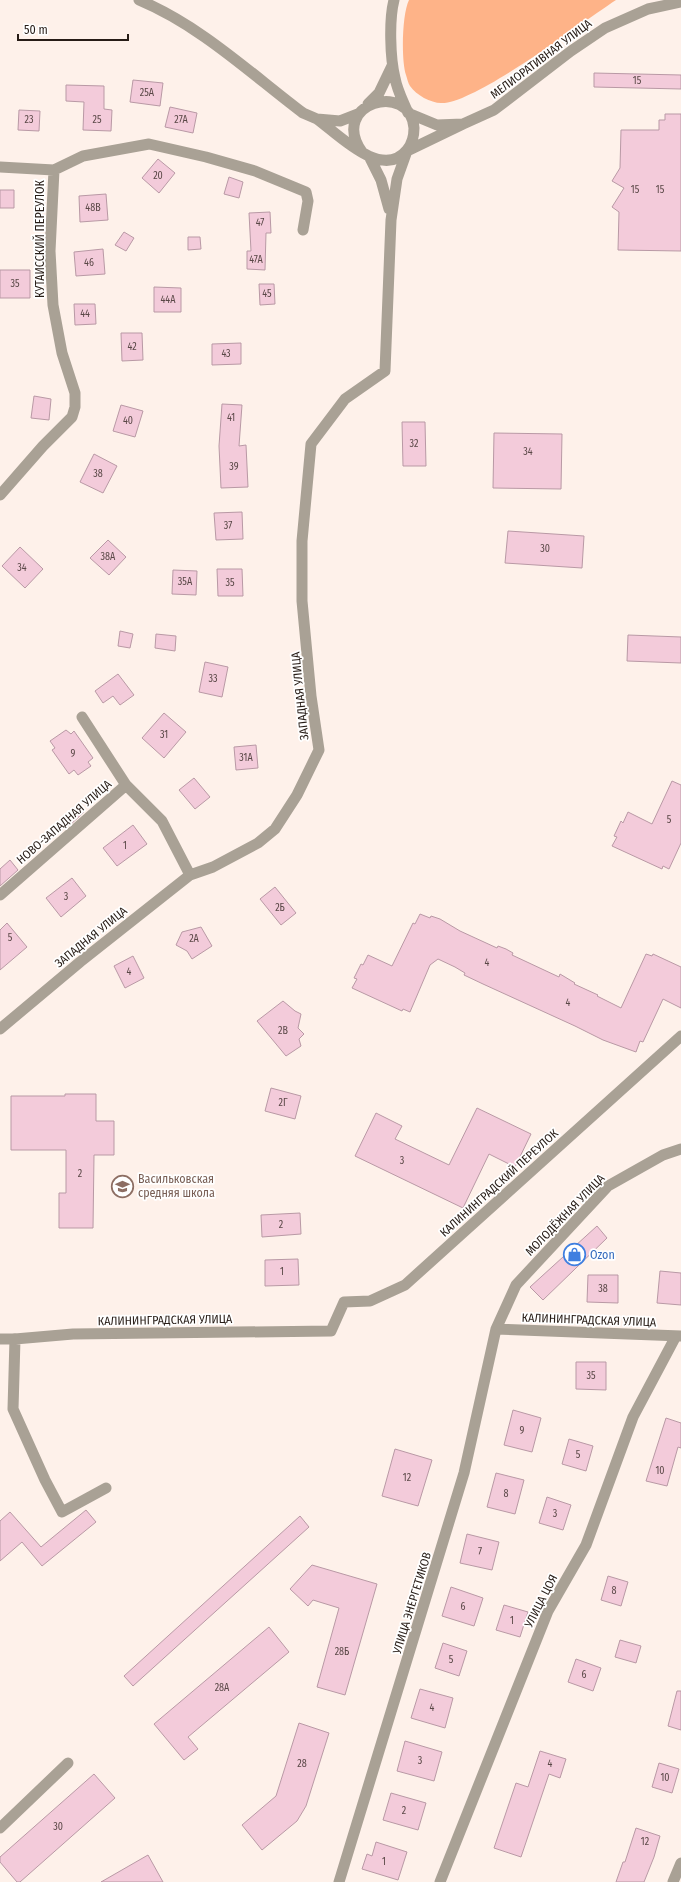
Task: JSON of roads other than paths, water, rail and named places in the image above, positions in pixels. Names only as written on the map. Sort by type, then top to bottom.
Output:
[{"type":"street","points":[[139,0],[162,10],[185,23],[303,113],[317,119],[366,155],[380,161],[390,161],[399,157],[412,143],[414,133],[413,123],[395,79],[392,66],[391,4]]},
{"type":"street","name":"МЕЛИОРАТИВНАЯ УЛИЦА","points":[[406,151],[501,105],[554,63],[605,28],[648,10],[681,2]]},
{"type":"street","points":[[317,119],[340,121],[358,114],[379,93],[392,66]]},
{"type":"street","points":[[366,106],[377,101],[389,101],[400,105],[408,113],[437,125],[463,124]]},
{"type":"street","points":[[358,114],[354,125],[356,144],[366,155],[385,194],[391,220]]},
{"type":"street","points":[[0,167],[54,170],[83,156],[150,144],[206,156],[268,175],[306,192],[308,201],[303,230]]},
{"type":"street","points":[[391,220],[397,179],[406,151]]},
{"type":"street","name":"КУТАИССКИЙ ПЕРЕУЛОК","points":[[0,495],[42,446],[72,417],[75,407],[75,393],[62,353],[53,305],[50,251],[54,170]]},
{"type":"street","name":"ЗАПАДНАЯ УЛИЦА","points":[[2,1024],[190,875],[213,867],[258,843],[275,829],[297,795],[319,750],[311,696],[302,601],[302,541],[311,444],[346,398],[385,371],[391,220]]},
{"type":"street","points":[[82,717],[126,785],[162,821],[190,875]]},
{"type":"street","name":"НОВО-ЗАПАДНАЯ УЛИЦА","points":[[0,895],[126,785]]},
{"type":"street","name":"КАЛИНИНГРАДСКИЙ ПЕРЕУЛОК","points":[[331,1331],[344,1302],[370,1300],[405,1285],[681,1036]]},
{"type":"street","name":"МОЛОДЁЖНАЯ УЛИЦА","points":[[496,1329],[516,1285],[608,1186],[663,1155],[681,1149]]},
{"type":"street","name":"КАЛИНИНГРАДСКАЯ УЛИЦА","points":[[496,1329],[678,1336]]},
{"type":"street","name":"УЛИЦА ЭНЕРГЕТИКОВ","points":[[339,1882],[464,1473],[496,1329]]},
{"type":"street","name":"КАЛИНИНГРАДСКАЯ УЛИЦА","points":[[0,1339],[81,1334],[331,1331]]},
{"type":"street","name":"УЛИЦА ЦОЯ","points":[[440,1882],[548,1611],[586,1545],[633,1417],[678,1336]]},
{"type":"street","points":[[15,1339],[13,1409],[45,1480],[62,1512],[106,1488]]},
{"type":"street","points":[[0,1828],[68,1764]]},
{"type":"street","points":[[673,1882],[681,1862]]},
{"type":"place","name":"Васильковская средняя школа","points":[[122,1186]]},
{"type":"place","name":"Ozon","points":[[574,1255]]}]
